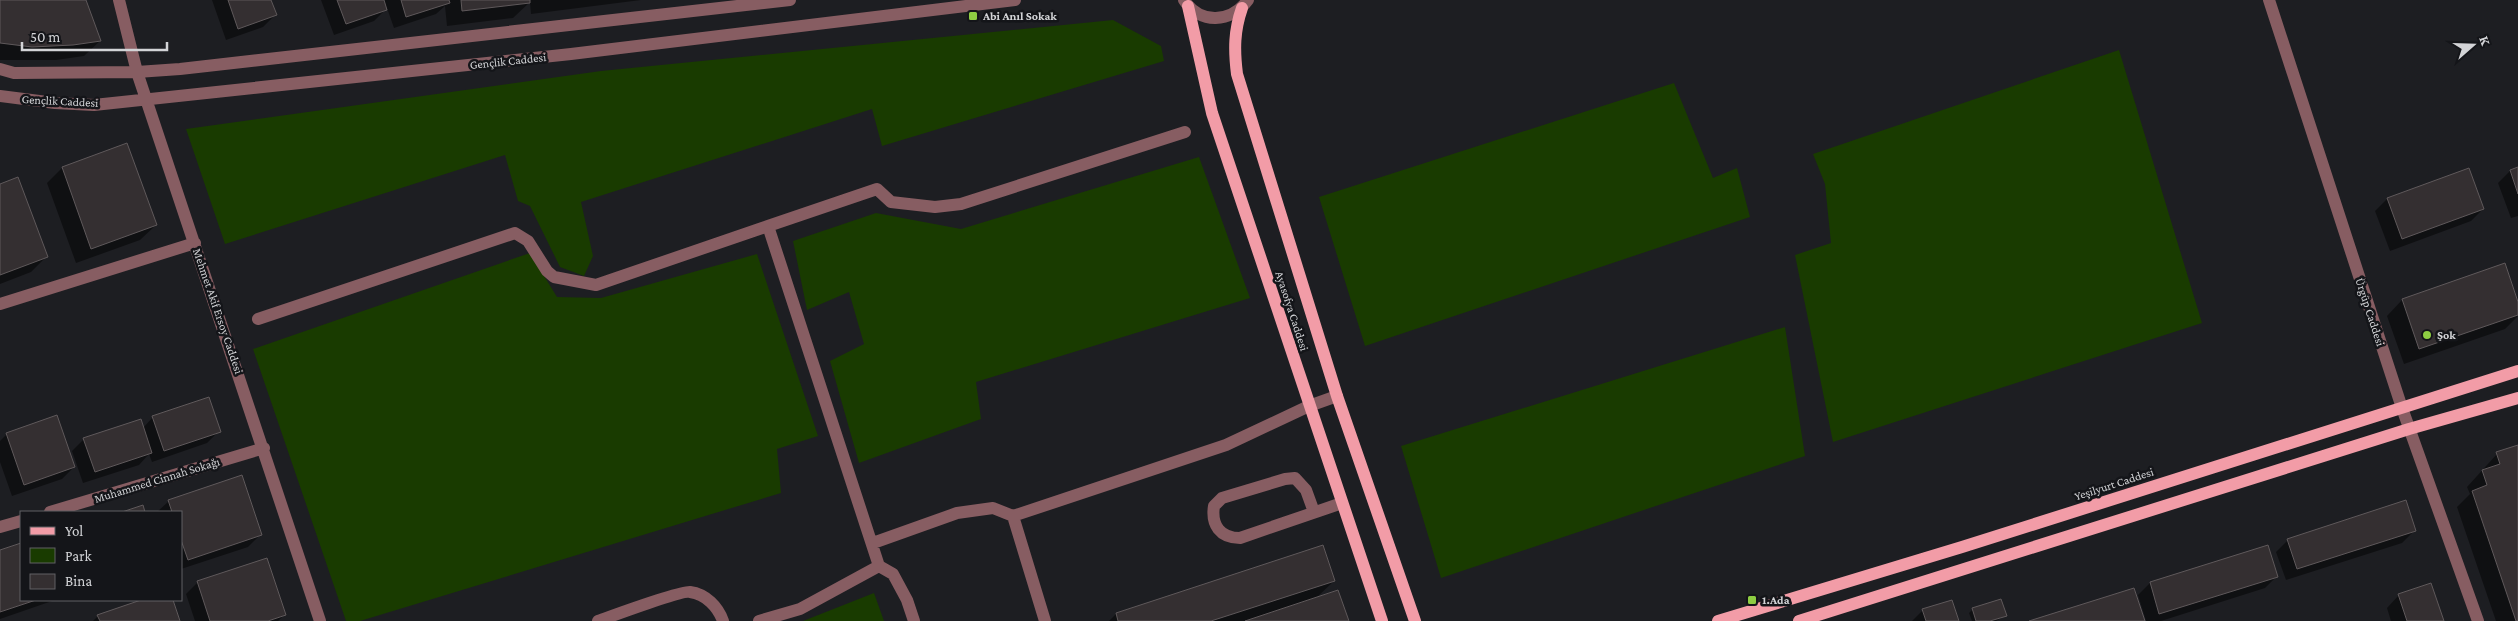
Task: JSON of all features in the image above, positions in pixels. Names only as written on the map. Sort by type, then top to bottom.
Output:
[{"type":"main road","name":"Ayasofya Caddesi","points":[[1184,2],[1212,113],[1382,621]]},
{"type":"main road","name":"Ayasofya Caddesi","points":[[1245,4],[1235,28],[1234,52],[1237,74],[1337,396],[1415,621]]},
{"type":"main road","name":"Yeşilyurt Caddesi","points":[[1718,621],[1962,547],[2518,371]]},
{"type":"main road","points":[[1799,621],[2409,429],[2518,398]]},
{"type":"main road","points":[[1962,547],[1968,567]]},
{"type":"main road","points":[[1891,569],[1897,590]]},
{"type":"street","name":"Mehmet Akif Ersoy Caddesi","points":[[119,0],[137,72],[264,448],[320,621]]},
{"type":"street","points":[[0,69],[14,72],[137,72],[180,69],[790,0]]},
{"type":"street","name":"Gençlik Caddesi","points":[[0,96],[55,103],[94,105],[571,54],[1015,0]]},
{"type":"street","name":"Ürgüp Caddesi","points":[[2269,0],[2409,429],[2478,621]]},
{"type":"street","points":[[1184,2],[1198,14],[1209,18],[1221,18],[1232,15],[1245,4]]},
{"type":"street","points":[[258,319],[515,233],[528,241],[547,271],[554,277],[596,285],[877,189],[891,202],[935,207],[962,204],[1186,132]]},
{"type":"street","points":[[768,226],[879,566],[893,574],[908,600],[914,621]]},
{"type":"street","points":[[0,304],[195,243]]},
{"type":"street","points":[[873,543],[957,513],[994,508],[1012,516],[1226,445],[1309,406],[1337,396]]},
{"type":"street","name":"Muhammed Cinnah Sokağı","points":[[53,511],[264,448]]},
{"type":"street","points":[[1314,512],[1306,490],[1295,478],[1285,479],[1222,498],[1214,506],[1213,513],[1215,526],[1222,534],[1230,538],[1240,538],[1342,503]]},
{"type":"street","points":[[1012,516],[1045,621]]},
{"type":"street","points":[[0,527],[20,521]]},
{"type":"street","points":[[759,621],[800,609],[879,566]]},
{"type":"street","points":[[598,621],[689,591],[705,596],[720,611],[724,621]]},
{"type":"green space","points":[[1113,20],[1161,46],[1164,61],[882,146],[872,109],[581,202],[593,256],[584,276],[560,267],[530,206],[518,201],[505,155],[225,244],[186,129],[601,71]]},
{"type":"green space","points":[[2119,50],[2202,323],[1833,442],[1795,255],[1831,243],[1825,184],[1813,154]]},
{"type":"green space","points":[[1674,83],[1713,178],[1737,168],[1750,217],[1365,346],[1319,197]]},
{"type":"green space","points":[[1199,157],[1250,298],[976,382],[981,419],[859,463],[830,361],[864,344],[849,292],[807,310],[793,241],[876,213],[961,229]]},
{"type":"green space","points":[[530,253],[557,297],[601,298],[757,254],[818,436],[777,449],[781,493],[360,621],[346,621],[253,349]]},
{"type":"green space","points":[[1785,327],[1805,456],[1441,578],[1401,446]]},
{"type":"green space","points":[[874,593],[884,621],[803,621]]},
{"type":"building","points":[[0,0],[86,0],[101,41],[73,45],[32,47],[0,43]]},
{"type":"building","points":[[228,0],[271,0],[277,15],[238,29]]},
{"type":"building","points":[[337,0],[384,0],[387,10],[346,24]]},
{"type":"building","points":[[401,0],[449,0],[450,3],[406,17]]},
{"type":"building","points":[[461,0],[530,0],[530,3],[462,11]]},
{"type":"building","points":[[127,143],[157,225],[91,249],[62,167]]},
{"type":"building","points":[[2518,167],[2518,194],[2510,170]]},
{"type":"building","points":[[2469,168],[2484,209],[2402,239],[2387,198]]},
{"type":"building","points":[[18,177],[48,257],[0,275],[0,184]]},
{"type":"building","points":[[2505,263],[2518,302],[2518,315],[2419,349],[2402,299]]},
{"type":"building","points":[[209,397],[221,432],[164,451],[152,416]]},
{"type":"building","points":[[57,415],[75,467],[24,485],[6,433]]},
{"type":"building","points":[[141,419],[152,453],[95,472],[83,438]]},
{"type":"building","points":[[2518,445],[2518,621],[2516,621],[2472,491],[2487,485],[2482,470],[2500,464],[2496,452]]},
{"type":"building","points":[[242,475],[262,535],[188,560],[182,543],[182,511],[172,511],[168,500]]},
{"type":"building","points":[[2406,500],[2416,531],[2297,569],[2287,539]]},
{"type":"building","points":[[143,505],[145,511],[125,511]]},
{"type":"building","points":[[20,543],[20,601],[33,601],[0,612],[0,550]]},
{"type":"building","points":[[1323,545],[1335,581],[1211,621],[1118,621],[1116,613]]},
{"type":"building","points":[[2268,545],[2278,577],[2159,614],[2150,582]]},
{"type":"building","points":[[267,558],[286,615],[268,621],[210,621],[197,581]]},
{"type":"building","points":[[2431,583],[2444,621],[2407,621],[2398,594]]},
{"type":"building","points":[[2134,588],[2145,621],[2029,621]]},
{"type":"building","points":[[1338,590],[1349,621],[1245,621]]},
{"type":"building","points":[[2001,599],[2007,616],[1990,621],[1976,621],[1972,608]]},
{"type":"building","points":[[1952,600],[1959,621],[1926,621],[1922,609]]},
{"type":"building","points":[[138,601],[173,601],[180,621],[100,621],[97,615]]},
{"type":"place","name":"Abi Anıl Sokak","points":[[973,16]]},
{"type":"place","name":"Şok","points":[[2427,335]]},
{"type":"place","name":"1.Ada","points":[[1752,600]]}]
